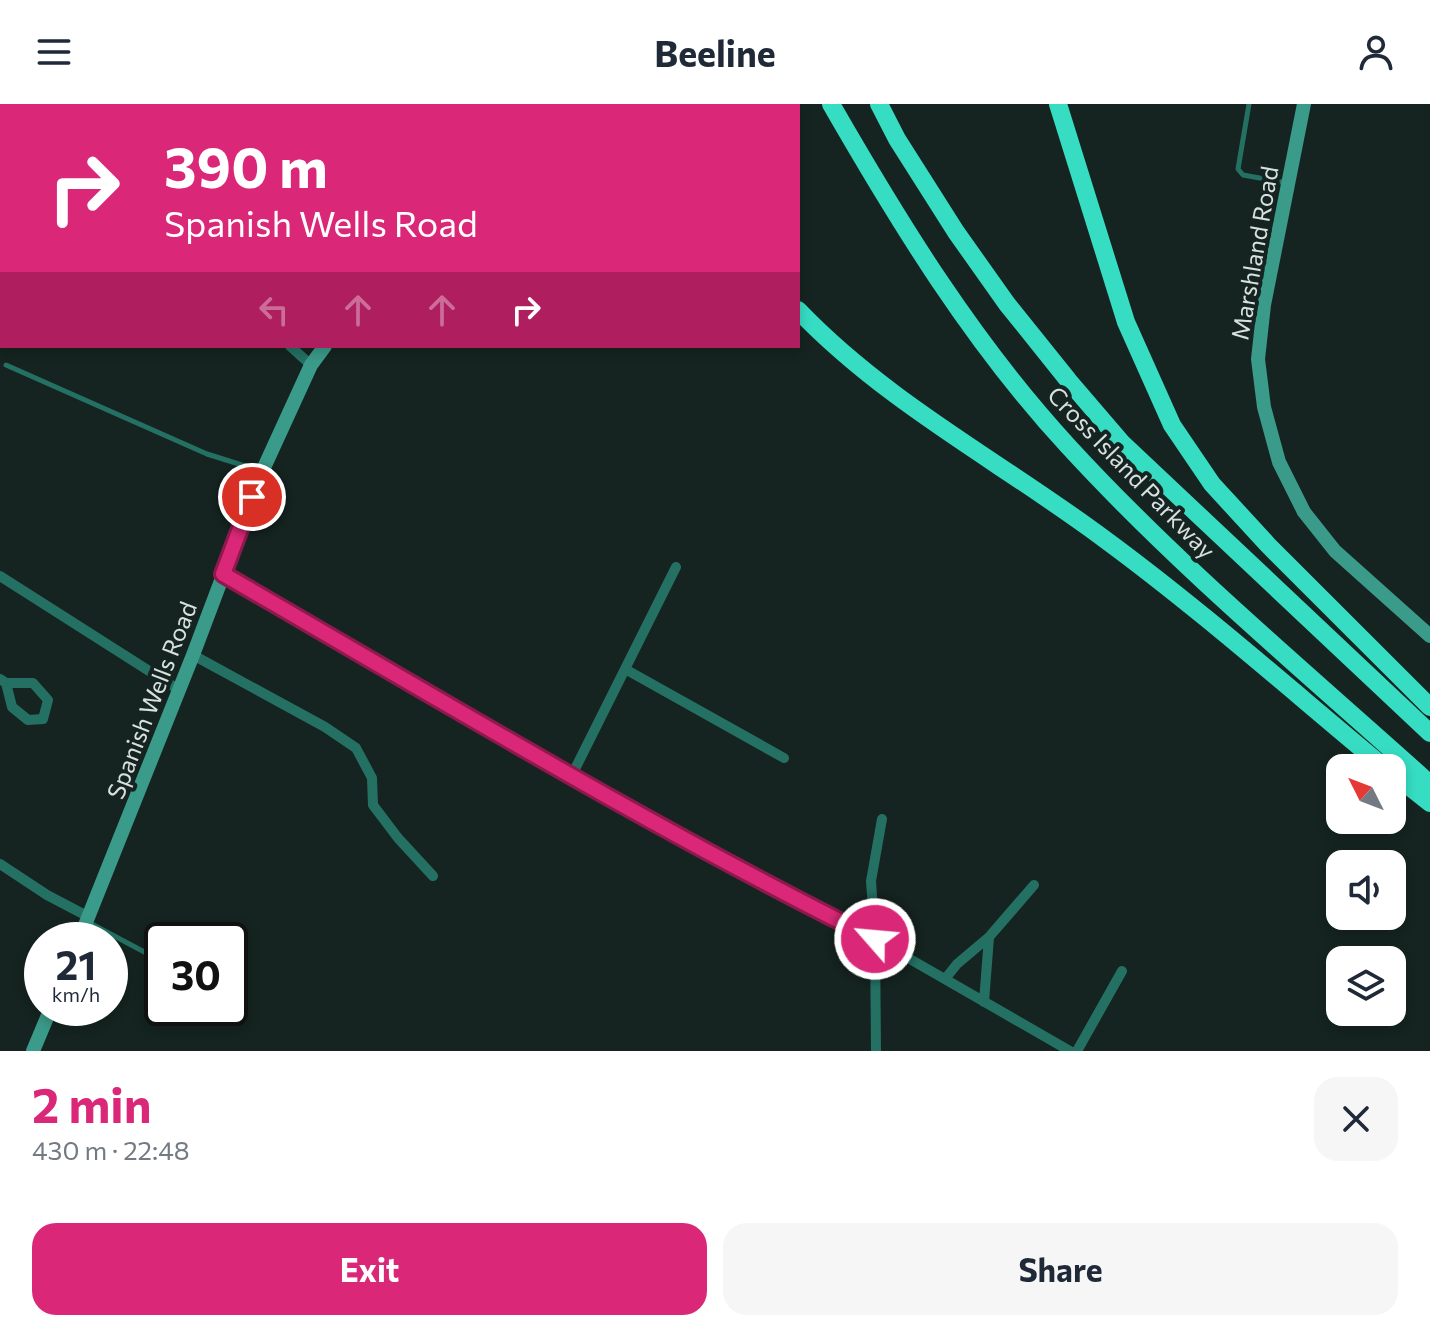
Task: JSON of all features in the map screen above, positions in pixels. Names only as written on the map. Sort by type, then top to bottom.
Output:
[{"type":"highway","name":"Cross Island Parkway","points":[[831,104],[933,274],[983,343],[1066,444],[1151,532],[1430,784]]},
{"type":"highway","name":"Cross Island Parkway","points":[[879,104],[897,139],[956,232],[1007,304],[1122,443],[1430,733]]},
{"type":"highway","points":[[1058,104],[1126,322],[1172,425],[1212,484],[1249,525],[1430,707]]},
{"type":"highway","points":[[800,312],[892,394],[1102,537],[1214,625],[1368,754]]},
{"type":"highway","points":[[1406,784],[1430,803]]},
{"type":"street","name":"Marshland Road","points":[[1304,104],[1264,305],[1258,359],[1264,407],[1279,462],[1304,512],[1335,551],[1430,636]]},
{"type":"street","points":[[292,348],[311,365]]},
{"type":"street","name":"Spanish Wells Road","points":[[87,922],[262,472],[311,365],[324,348]]},
{"type":"street","points":[[571,777],[676,567]]},
{"type":"street","points":[[223,574],[571,777],[723,862],[875,939],[1070,1051]]},
{"type":"street","points":[[0,576],[179,690]]},
{"type":"street","points":[[193,655],[325,727],[356,748],[372,778],[373,805],[433,876]]},
{"type":"street","points":[[625,669],[784,758]]},
{"type":"street","points":[[3,681],[33,683],[48,700],[43,719],[28,720],[12,707],[3,681]]},
{"type":"street","points":[[876,1051],[871,881],[882,819]]},
{"type":"street","points":[[0,864],[88,919]]},
{"type":"street","points":[[945,979],[957,964],[989,937],[1034,885]]},
{"type":"street","points":[[984,1002],[989,937]]},
{"type":"street","points":[[1077,1051],[1122,971]]},
{"type":"street","points":[[33,1051],[43,1026]]},
{"type":"lane","points":[[1249,104],[1238,169],[1243,175],[1288,183]]},
{"type":"lane","points":[[6,365],[207,454],[262,472]]},
{"type":"lane","points":[[88,919],[144,952]]},
{"type":"route","points":[[252,497],[223,574],[621,805],[723,862],[875,939]]}]
